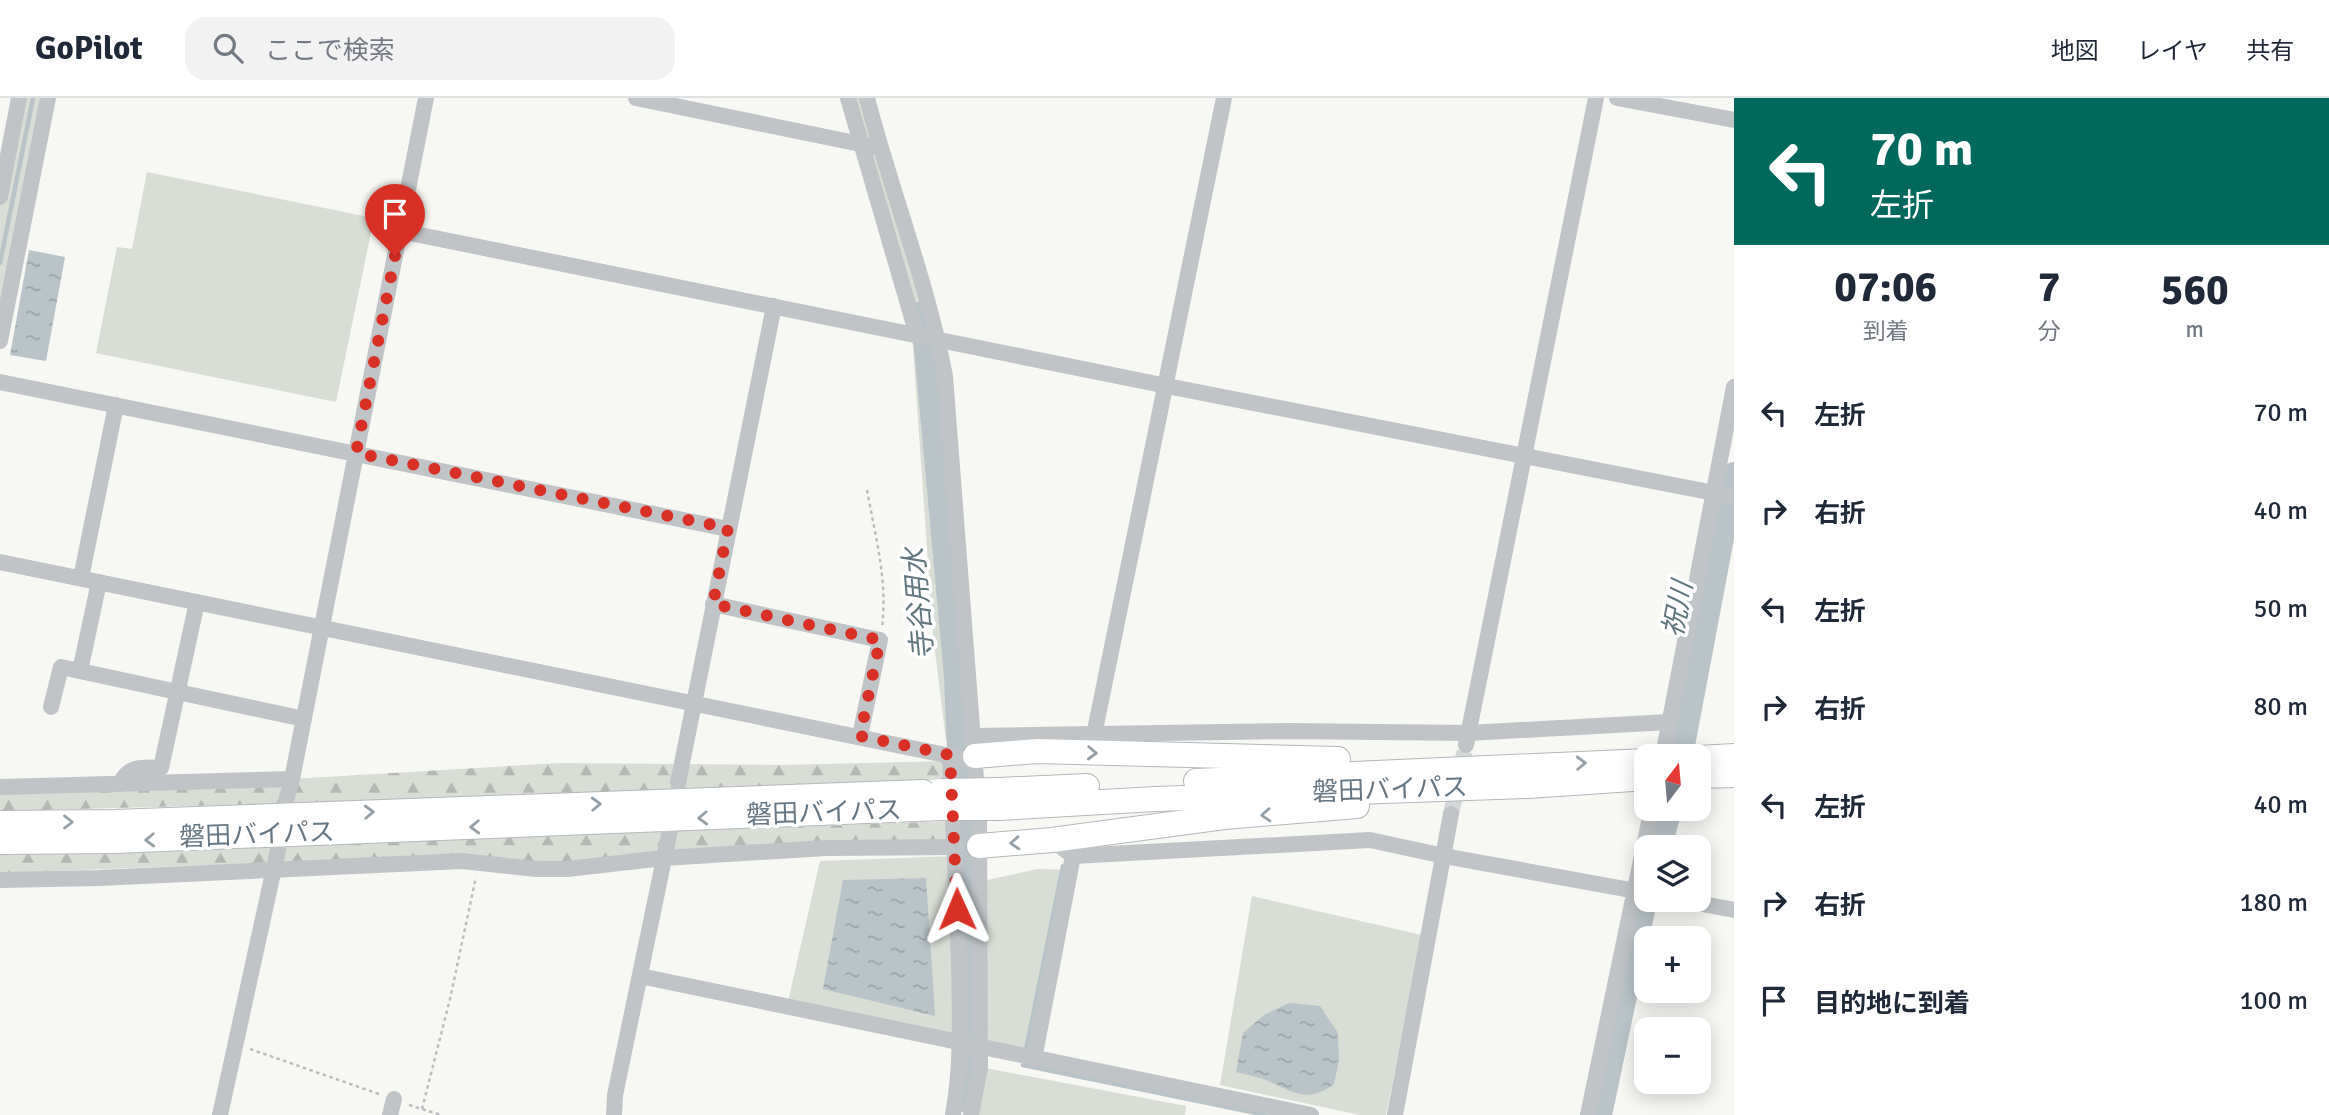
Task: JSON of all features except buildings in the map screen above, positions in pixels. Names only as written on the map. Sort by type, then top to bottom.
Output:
[{"type":"highway","points":[[966,754],[1037,751],[1444,760],[1531,775]]},
{"type":"highway","points":[[1712,758],[1734,757]]},
{"type":"highway","name":"磐田バイパス","points":[[0,822],[114,822],[999,799],[1634,770]]},
{"type":"highway","points":[[967,846],[1052,840],[1224,817],[1320,811],[1531,775]]},
{"type":"highway","points":[[1712,776],[1734,775]]},
{"type":"highway","name":"磐田バイパス","points":[[0,842],[114,841],[942,800]]},
{"type":"street","points":[[0,197],[19,98]]},
{"type":"street","points":[[0,341],[48,98]]},
{"type":"street","points":[[286,801],[426,98]]},
{"type":"street","points":[[636,98],[871,147]]},
{"type":"street","points":[[848,98],[871,147],[926,337],[945,376],[966,754],[970,1044],[953,1115]]},
{"type":"street","points":[[867,98],[871,147]]},
{"type":"street","points":[[1094,735],[1224,98]]},
{"type":"street","points":[[1467,739],[1596,98]]},
{"type":"street","points":[[1617,98],[1734,120]]},
{"type":"street","points":[[400,231],[1734,497]]},
{"type":"street","points":[[678,783],[774,306]]},
{"type":"street","points":[[0,382],[728,528]]},
{"type":"street","points":[[1664,744],[1734,387]]},
{"type":"street","points":[[81,578],[116,405]]},
{"type":"street","points":[[0,562],[860,736],[966,754],[1094,735],[1289,731],[1467,739],[1669,722]]},
{"type":"street","points":[[80,671],[99,582]]},
{"type":"street","points":[[120,784],[124,776],[135,767],[160,768],[197,602]]},
{"type":"street","points":[[713,604],[880,640],[860,736]]},
{"type":"street","points":[[51,707],[61,667],[304,719]]},
{"type":"street","points":[[966,754],[970,1044],[980,1067],[971,1115]]},
{"type":"street","points":[[0,787],[292,779]]},
{"type":"street","points":[[1395,1115],[1451,814]]},
{"type":"street","points":[[614,1115],[615,1095],[670,830]]},
{"type":"street","points":[[1052,840],[1073,856],[1370,840],[1634,891]]},
{"type":"street","points":[[0,880],[463,861],[536,869],[567,869],[664,858],[826,848],[967,846]]},
{"type":"street","points":[[220,1115],[278,850]]},
{"type":"street","points":[[1029,1058],[1073,856]]},
{"type":"street","points":[[1711,906],[1734,910]]},
{"type":"street","points":[[1588,1115],[1636,912]]},
{"type":"street","points":[[640,976],[1311,1115]]},
{"type":"path","points":[[867,490],[882,575],[884,611],[880,640]]},
{"type":"path","points":[[440,1115],[422,1109],[450,999],[478,863]]},
{"type":"path","points":[[234,1044],[392,1107]]},
{"type":"green space","points":[[19,98],[49,98],[0,341],[0,199]]},
{"type":"green space","points":[[848,98],[867,98],[938,340],[974,736],[946,741],[933,634],[912,334]]},
{"type":"green space","points":[[147,172],[374,218],[336,402],[96,353],[117,247],[132,249]]},
{"type":"green space","points":[[950,761],[952,779],[453,799],[0,811],[0,787],[292,779],[560,763],[780,765]]},
{"type":"green space","points":[[954,821],[956,847],[567,869],[444,856],[0,873],[0,855]]},
{"type":"green space","points":[[956,856],[954,1040],[787,1006],[820,861]]},
{"type":"green space","points":[[1037,869],[1071,870],[1034,1059],[989,1048],[979,957],[979,882]]},
{"type":"green space","points":[[1252,896],[1422,935],[1386,1115],[1360,1115],[1220,1085]]},
{"type":"green space","points":[[980,1067],[1186,1106],[1185,1115],[971,1115]]},
{"type":"water","points":[[29,250],[65,257],[46,361],[10,355]]},
{"type":"water","points":[[926,878],[935,1016],[823,989],[843,880]]},
{"type":"water","points":[[1289,1003],[1320,1006],[1338,1033],[1339,1061],[1334,1084],[1324,1091],[1298,1094],[1263,1079],[1236,1072],[1243,1033],[1264,1015]]},
{"type":"waterway","points":[[0,263],[33,98]]},
{"type":"waterway","name":"寺谷用水","points":[[919,314],[926,347],[956,676],[970,1018],[968,1057],[961,1100]]},
{"type":"waterway","name":"祝川","points":[[1683,744],[1734,474]]},
{"type":"waterway","name":"祝川","points":[[1663,835],[1667,821]]},
{"type":"waterway","points":[[1063,866],[1023,1065],[1266,1115]]},
{"type":"waterway","name":"祝川","points":[[1600,1115],[1643,912]]},
{"type":"tunnel","points":[[1451,814],[1466,745]]},
{"type":"route","points":[[395,256],[356,453],[728,528],[713,604],[880,640],[860,736],[950,755],[957,909]]}]
